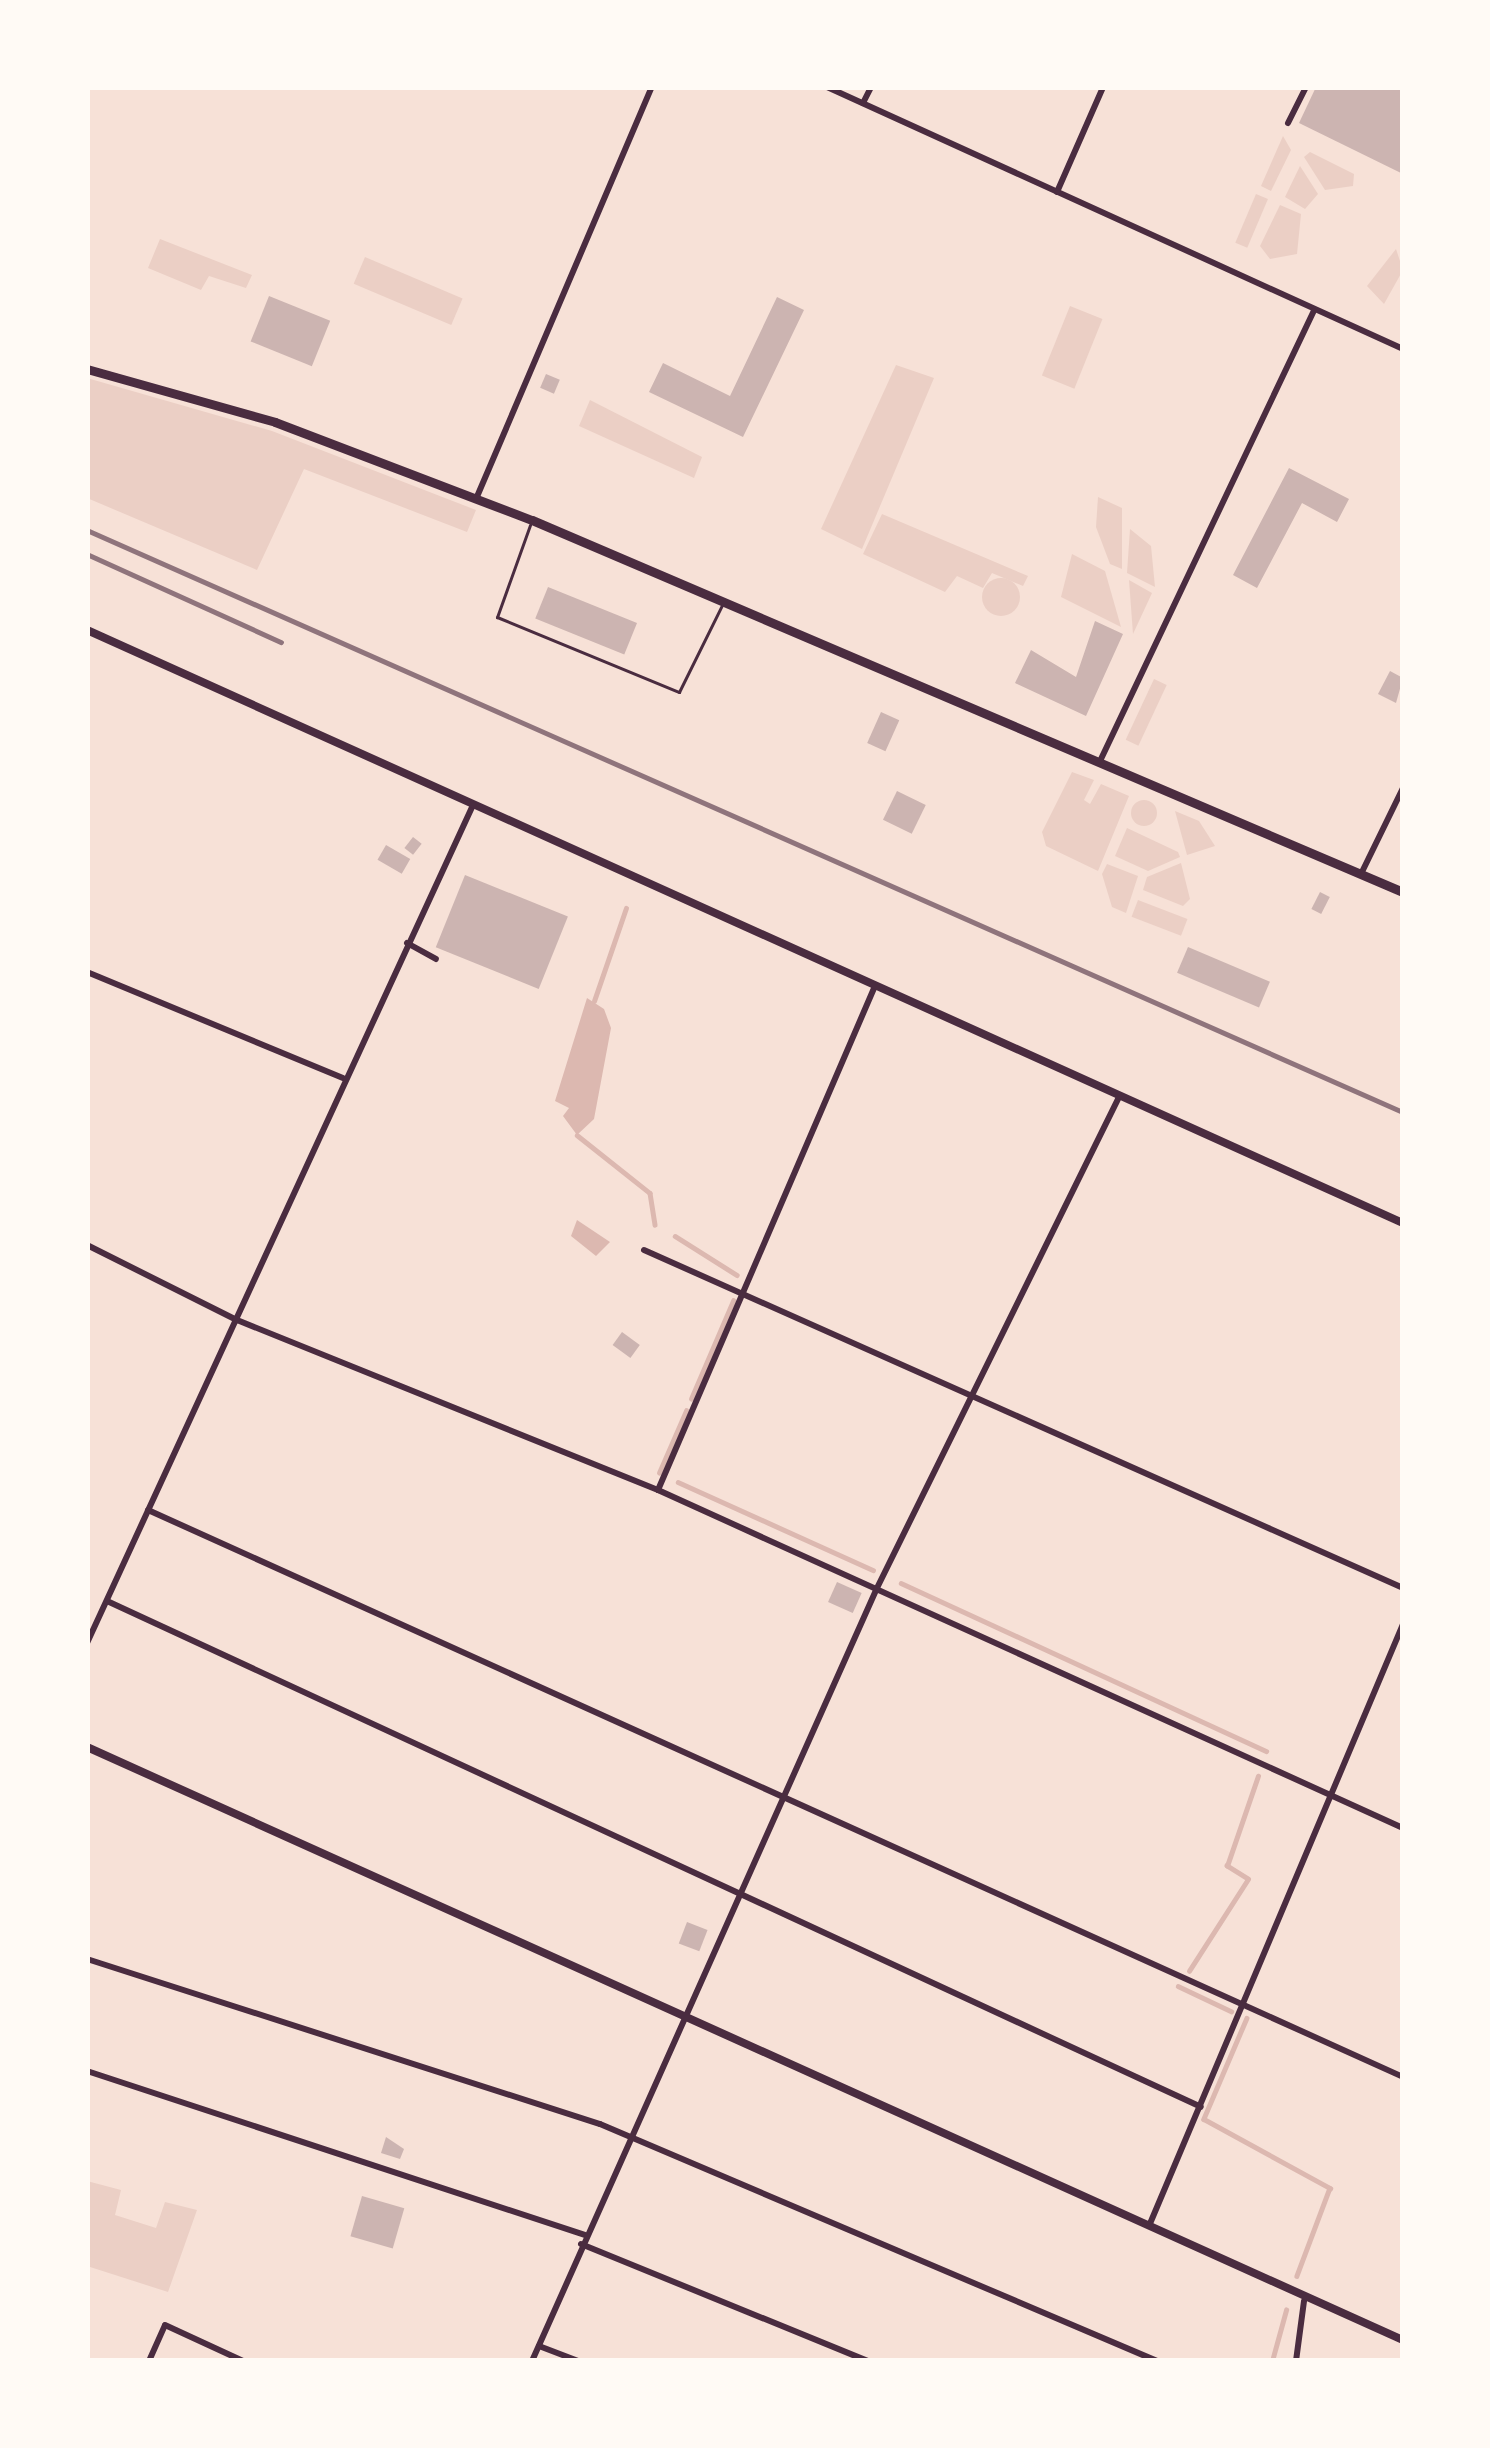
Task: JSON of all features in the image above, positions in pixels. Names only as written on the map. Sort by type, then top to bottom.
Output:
[{"type":"main road","points":[[87,369],[275,422],[532,520],[724,597],[1403,892]]},
{"type":"street","points":[[476,499],[652,87]]},
{"type":"street","points":[[827,87],[1403,349]]},
{"type":"street","points":[[863,104],[871,87]]},
{"type":"street","points":[[1057,192],[1102,87]]},
{"type":"street","points":[[1288,123],[1306,87]]},
{"type":"street","points":[[1101,759],[1314,310]]},
{"type":"street","points":[[87,630],[1403,1223]]},
{"type":"street","points":[[1361,874],[1403,788]]},
{"type":"street","points":[[87,1643],[343,1078],[473,805]]},
{"type":"street","points":[[406,943],[436,959]]},
{"type":"street","points":[[87,972],[343,1078]]},
{"type":"street","points":[[658,1490],[876,984]]},
{"type":"street","points":[[532,2361],[877,1588],[1120,1095]]},
{"type":"street","points":[[87,1245],[237,1320],[658,1490],[1403,1828]]},
{"type":"street","points":[[644,1250],[1403,1588]]},
{"type":"street","points":[[148,1510],[1403,2077]]},
{"type":"street","points":[[106,1600],[741,1888],[1201,2107]]},
{"type":"street","points":[[1149,2226],[1403,1624]]},
{"type":"street","points":[[87,1747],[683,2020],[1149,2226],[1304,2301],[1403,2340]]},
{"type":"street","points":[[87,1959],[404,2055],[628,2138],[1157,2361]]},
{"type":"street","points":[[87,2071],[585,2235]]},
{"type":"street","points":[[581,2244],[868,2361]]},
{"type":"street","points":[[1296,2361],[1304,2301]]},
{"type":"street","points":[[149,2361],[165,2325],[243,2361]]},
{"type":"street","points":[[539,2346],[578,2361]]},
{"type":"lane","points":[[532,520],[496,617],[679,692],[724,597]]},
{"type":"shaded area","points":[[1283,136],[1291,150],[1271,191],[1261,186]]},
{"type":"shaded area","points":[[1310,152],[1354,174],[1353,186],[1325,190],[1304,157]]},
{"type":"shaded area","points":[[1300,166],[1318,194],[1305,209],[1285,197]]},
{"type":"shaded area","points":[[1256,194],[1268,199],[1247,248],[1235,243]]},
{"type":"shaded area","points":[[1280,205],[1301,214],[1297,254],[1270,259],[1260,246]]},
{"type":"shaded area","points":[[160,239],[252,275],[246,288],[209,276],[201,290],[148,268]]},
{"type":"shaded area","points":[[1396,249],[1403,270],[1384,304],[1367,286]]},
{"type":"shaded area","points":[[365,257],[463,298],[451,325],[354,284]]},
{"type":"shaded area","points":[[1070,306],[1102,319],[1074,389],[1042,376]]},
{"type":"shaded area","points":[[896,365],[934,378],[862,549],[821,529]]},
{"type":"shaded area","points":[[87,378],[272,431],[476,510],[467,532],[304,469],[257,570],[87,498]]},
{"type":"shaded area","points":[[590,400],[702,457],[694,478],[579,426]]},
{"type":"shaded area","points":[[1098,497],[1122,508],[1122,569],[1110,564],[1096,527]]},
{"type":"shaded area","points":[[882,514],[1028,576],[1023,586],[992,573],[983,588],[957,576],[945,592],[863,554]]},
{"type":"shaded area","points":[[1130,529],[1151,546],[1155,587],[1127,573]]},
{"type":"shaded area","points":[[1072,554],[1105,571],[1121,627],[1061,597]]},
{"type":"shaded area","points":[[1001,578],[1014,584],[1020,597],[1014,610],[1001,616],[988,610],[982,597],[988,584]]},
{"type":"shaded area","points":[[1129,580],[1152,593],[1133,634]]},
{"type":"shaded area","points":[[1154,679],[1167,685],[1138,746],[1126,740]]},
{"type":"shaded area","points":[[1072,772],[1094,780],[1084,800],[1090,804],[1101,784],[1129,796],[1098,871],[1046,846],[1042,832]]},
{"type":"shaded area","points":[[1144,800],[1157,813],[1144,826],[1131,813]]},
{"type":"shaded area","points":[[1175,811],[1199,821],[1215,846],[1187,855]]},
{"type":"shaded area","points":[[1127,828],[1180,857],[1148,871],[1115,856]]},
{"type":"shaded area","points":[[1181,863],[1190,899],[1183,906],[1143,890],[1147,877]]},
{"type":"shaded area","points":[[1107,864],[1138,876],[1126,913],[1112,907],[1102,874]]},
{"type":"shaded area","points":[[1138,900],[1187,919],[1181,936],[1132,917]]},
{"type":"shaded area","points":[[587,998],[604,1009],[611,1028],[594,1119],[577,1135],[563,1116],[569,1108],[555,1101]]},
{"type":"shaded area","points":[[577,1220],[610,1242],[596,1256],[571,1236]]},
{"type":"shaded area","points":[[87,2181],[121,2190],[115,2215],[156,2228],[165,2202],[197,2210],[168,2292],[87,2266]]},
{"type":"building","points":[[1316,87],[1403,87],[1403,174],[1299,123]]},
{"type":"building","points":[[269,296],[330,321],[312,366],[251,341]]},
{"type":"building","points":[[777,297],[804,310],[743,437],[649,392],[663,363],[730,396]]},
{"type":"building","points":[[546,374],[560,380],[554,394],[540,388]]},
{"type":"building","points":[[1289,468],[1349,499],[1337,522],[1302,503],[1257,588],[1233,575]]},
{"type":"building","points":[[548,587],[637,623],[624,654],[535,619]]},
{"type":"building","points":[[1095,621],[1123,634],[1086,716],[1015,683],[1031,650],[1076,677]]},
{"type":"building","points":[[1390,671],[1403,678],[1396,703],[1378,694]]},
{"type":"building","points":[[881,712],[899,720],[885,751],[867,743]]},
{"type":"building","points":[[897,791],[926,805],[912,834],[883,820]]},
{"type":"building","points":[[413,837],[422,844],[413,855],[404,848]]},
{"type":"building","points":[[386,845],[410,859],[402,874],[378,860]]},
{"type":"building","points":[[465,875],[568,917],[539,989],[436,947]]},
{"type":"building","points":[[1320,892],[1330,897],[1321,914],[1311,909]]},
{"type":"building","points":[[1188,947],[1270,982],[1259,1008],[1177,973]]},
{"type":"building","points":[[622,1332],[640,1345],[630,1358],[613,1345]]},
{"type":"building","points":[[837,1582],[862,1593],[853,1613],[828,1602]]},
{"type":"building","points":[[687,1922],[708,1930],[699,1951],[679,1943]]},
{"type":"building","points":[[386,2137],[404,2149],[400,2159],[381,2153]]},
{"type":"building","points":[[362,2196],[404,2208],[393,2249],[350,2236]]},
{"type":"waterway","points":[[594,1001],[626,908]]},
{"type":"waterway","points":[[577,1135],[650,1193],[655,1225]]},
{"type":"waterway","points":[[675,1236],[737,1275]]},
{"type":"waterway","points":[[691,1399],[733,1301]]},
{"type":"waterway","points":[[659,1473],[686,1411]]},
{"type":"waterway","points":[[678,1482],[873,1570]]},
{"type":"waterway","points":[[901,1583],[1266,1751]]},
{"type":"waterway","points":[[1189,1971],[1248,1879],[1227,1866],[1258,1776]]},
{"type":"waterway","points":[[1178,1986],[1231,2011]]},
{"type":"waterway","points":[[1247,2018],[1204,2119],[1330,2188],[1297,2276]]},
{"type":"waterway","points":[[1272,2361],[1286,2310]]},
{"type":"railway","points":[[87,530],[1403,1112]]},
{"type":"railway","points":[[87,554],[281,642]]}]
